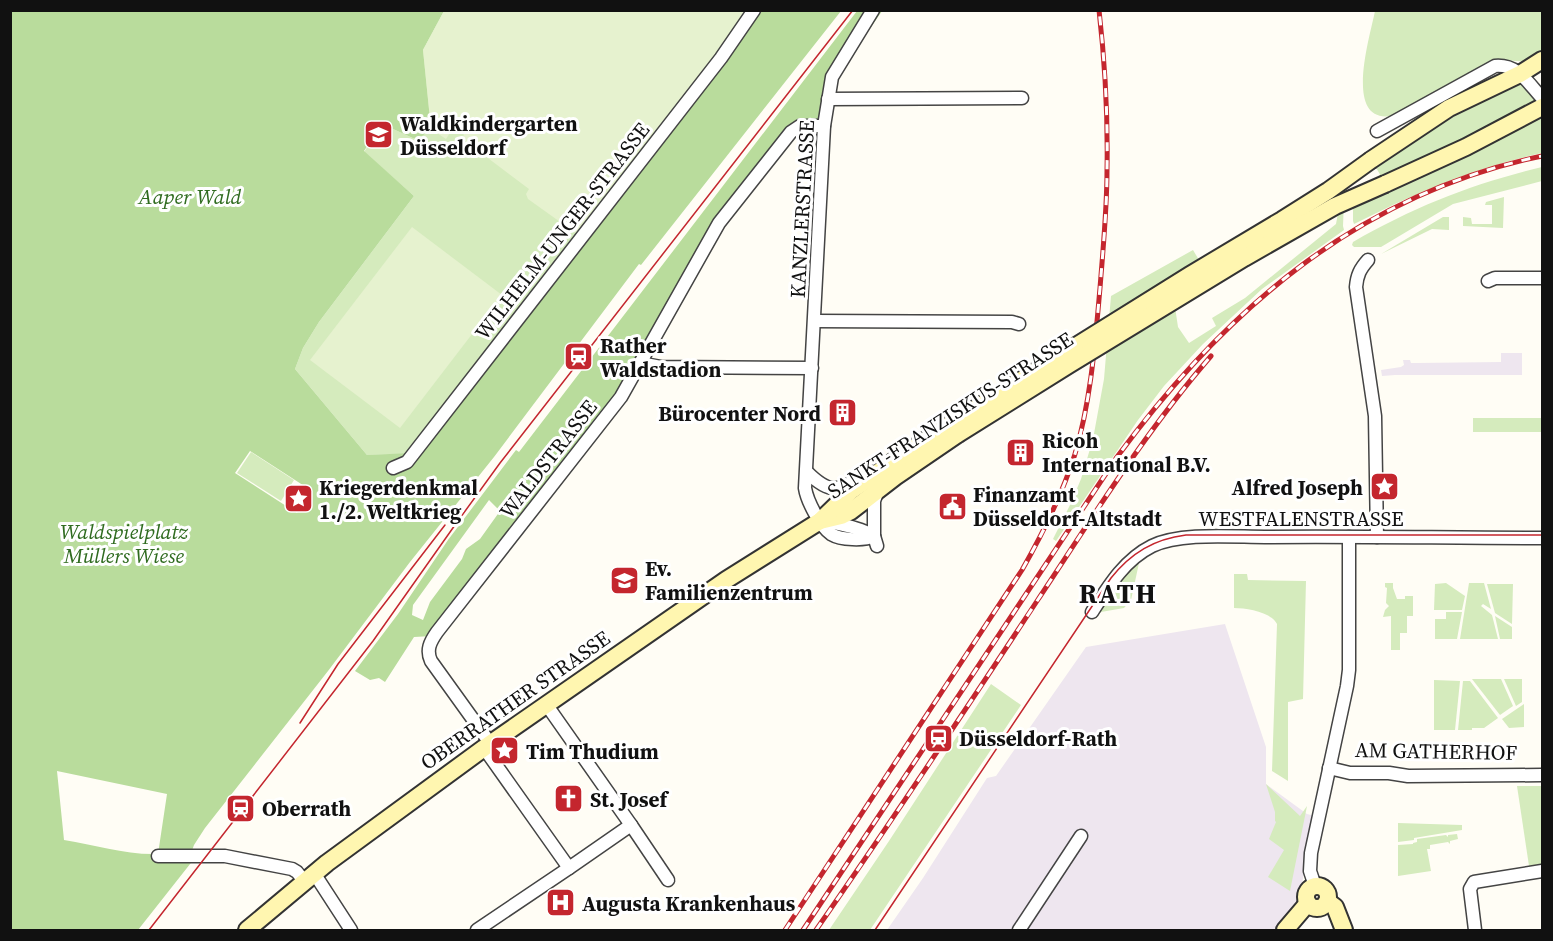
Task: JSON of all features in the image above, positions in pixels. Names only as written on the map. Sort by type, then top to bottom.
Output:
[{"type":"main road","name":"SANKT-FRANZISKUS-STRASSE","points":[[820,521],[838,502],[872,485],[1190,274],[1328,191],[1449,108],[1520,74],[1542,60]]},
{"type":"main road","name":"SANKT-FRANZISKUS-STRASSE","points":[[954,429],[1335,206],[1474,144],[1542,107]]},
{"type":"main road","name":"OBERRATHER STRASSE","points":[[248,930],[309,877],[487,745],[726,580],[820,521]]},
{"type":"main road","points":[[1314,886],[1321,887],[1328,894],[1327,901],[1320,908],[1313,907],[1306,900],[1307,893],[1314,886]]},
{"type":"main road","points":[[1327,901],[1335,907],[1344,930]]},
{"type":"main road","points":[[1285,930],[1308,903]]},
{"type":"street","name":"WILHELM-UNGER-STRASSE","points":[[393,468],[406,462],[721,58],[754,10]]},
{"type":"street","name":"KANZLERSTRASSE","points":[[820,521],[806,494],[824,126],[832,77],[873,10]]},
{"type":"street","points":[[1377,131],[1490,68],[1507,66],[1512,68],[1542,98]]},
{"type":"street","points":[[828,99],[1022,98]]},
{"type":"street","name":"WALDSTRASSE","points":[[569,868],[431,661],[428,652],[429,643],[621,397],[719,223],[791,132],[800,126],[824,126]]},
{"type":"street","points":[[1368,260],[1357,275],[1356,287],[1375,417],[1377,537]]},
{"type":"street","points":[[1488,281],[1495,278],[1542,278]]},
{"type":"street","name":"KANZLERSTRASSE","points":[[815,321],[1012,322],[1018,324]]},
{"type":"street","points":[[640,363],[661,367],[812,368]]},
{"type":"street","points":[[807,472],[816,480],[833,488],[853,481],[872,485],[875,541],[855,528],[820,521]]},
{"type":"street","name":"WESTFALENSTRASSE","points":[[1092,612],[1115,576],[1131,560],[1152,546],[1171,540],[1203,537],[1542,538]]},
{"type":"street","name":"AM GATHERHOF","points":[[1314,886],[1310,871],[1311,853],[1349,670],[1349,537]]},
{"type":"street","points":[[546,704],[668,880]]},
{"type":"street","name":"AM GATHERHOF","points":[[1329,768],[1350,773],[1389,773],[1408,776],[1542,775]]},
{"type":"street","points":[[477,930],[631,825]]},
{"type":"street","points":[[1024,929],[1081,836]]},
{"type":"street","points":[[158,856],[225,856],[292,869],[309,877],[351,930]]},
{"type":"street","points":[[1475,930],[1470,889],[1474,882],[1542,871]]},
{"type":"shaded area","points":[[1501,353],[1522,353],[1522,375],[1382,376],[1381,370],[1401,367],[1404,365],[1403,360],[1410,360],[1411,363],[1501,362]]},
{"type":"shaded area","points":[[1225,624],[1266,747],[1266,784],[1307,814],[1315,816],[1299,899],[1278,930],[887,930],[987,778],[996,776],[1086,647]]},
{"type":"green space","name":"Aaper Wald","points":[[10,11],[444,11],[423,50],[431,129],[417,140],[382,124],[364,151],[414,196],[319,322],[303,348],[295,369],[367,455],[412,453],[751,11],[841,11],[641,265],[639,264],[494,457],[205,828],[194,845],[189,859],[194,859],[138,930],[11,930]],"holes":[[[250,451],[312,491],[297,513],[235,473]],[[57,771],[167,794],[158,854],[122,851],[64,840]]]},
{"type":"green space","points":[[444,11],[751,11],[412,454],[367,455],[295,369],[303,348],[319,322],[414,196],[364,152],[382,124],[417,140],[423,50]]},
{"type":"green space","points":[[444,11],[746,11],[725,44],[577,234],[528,199],[526,194],[529,189],[464,140],[463,127],[456,123],[446,139],[431,129],[423,50]]},
{"type":"green space","points":[[857,11],[882,11],[835,80],[820,122],[800,125],[721,216],[632,375],[432,636],[414,637],[385,682],[379,678],[370,680],[355,671],[398,614],[448,540],[516,450],[519,452]],"holes":[[[489,500],[500,511],[480,539],[466,549],[462,559],[430,602],[423,620],[412,615],[413,605]]]},
{"type":"green space","points":[[1375,11],[1542,11],[1542,53],[1526,61],[1492,60],[1396,115],[1379,116],[1369,108],[1364,95],[1363,78]]},
{"type":"green space","points":[[1521,79],[1542,99],[1383,180],[1373,162],[1435,122]]},
{"type":"green space","points":[[1542,114],[1542,153],[1446,182],[1354,224],[1353,209]]},
{"type":"green space","points":[[1542,167],[1542,181],[1453,204],[1381,247],[1354,247],[1352,245],[1353,242],[1399,217],[1445,197]]},
{"type":"green space","points":[[1345,175],[1344,230],[1262,289],[1203,344],[1164,386],[1138,420],[1056,541],[1053,539],[1081,479],[1093,439],[1104,379],[1111,296],[1193,250],[1199,260],[1175,307],[1178,327],[1189,343],[1216,326],[1212,318],[1245,298],[1336,224]]},
{"type":"green space","points":[[1504,197],[1503,228],[1463,226],[1463,217],[1471,218],[1472,224],[1492,224],[1492,205],[1485,205],[1486,202]]},
{"type":"green space","points":[[1443,217],[1449,217],[1449,230],[1432,229],[1381,254]]},
{"type":"green space","points":[[412,227],[502,295],[400,428],[310,360]]},
{"type":"green space","points":[[1473,418],[1542,418],[1542,432],[1473,432]]},
{"type":"green space","points":[[251,452],[294,480],[281,501],[237,473]]},
{"type":"green space","points":[[1139,563],[1131,600],[1124,608],[1099,614],[1098,611],[1124,576]]},
{"type":"green space","points":[[1234,574],[1247,574],[1248,580],[1306,581],[1303,699],[1288,702],[1288,781],[1272,771],[1277,624],[1270,616],[1252,610],[1234,608]]},
{"type":"green space","points":[[1385,583],[1393,583],[1397,599],[1413,596],[1413,616],[1407,616],[1407,633],[1400,633],[1400,650],[1391,650],[1391,616],[1383,617],[1389,606],[1386,603]]},
{"type":"green space","points":[[1446,583],[1465,596],[1462,610],[1434,610],[1435,584]]},
{"type":"green space","points":[[1469,583],[1484,583],[1491,609],[1483,604],[1481,606],[1492,615],[1498,639],[1460,639]]},
{"type":"green space","points":[[1487,584],[1513,584],[1512,624],[1495,613]]},
{"type":"green space","points":[[1446,612],[1462,612],[1457,639],[1435,639],[1435,619],[1446,619]]},
{"type":"green space","points":[[1495,616],[1512,627],[1512,639],[1500,639]]},
{"type":"green space","points":[[1472,679],[1501,679],[1513,706],[1500,715]]},
{"type":"green space","points":[[1504,679],[1522,679],[1522,702],[1516,706]]},
{"type":"green space","points":[[1434,680],[1460,681],[1455,730],[1434,730]]},
{"type":"green space","points":[[1463,681],[1470,681],[1498,718],[1484,728],[1458,730]]},
{"type":"green space","points":[[991,684],[1021,705],[870,930],[829,930],[889,841]]},
{"type":"green space","points":[[1524,704],[1524,727],[1509,728],[1502,719]]},
{"type":"green space","points":[[1266,784],[1300,816],[1307,806],[1290,891],[1268,877],[1284,850],[1269,839],[1276,822]]},
{"type":"green space","points":[[1517,786],[1542,786],[1542,864],[1529,866]]},
{"type":"green space","points":[[1398,823],[1462,825],[1462,830],[1398,842]]},
{"type":"green space","points":[[1457,834],[1458,839],[1450,841],[1450,844],[1448,842],[1430,845],[1430,849],[1427,849],[1431,871],[1398,876],[1398,845],[1413,844],[1417,842],[1417,839],[1446,835],[1448,837],[1448,835]]},
{"type":"tram line","points":[[149,930],[373,641],[500,463],[853,10]]},
{"type":"tram line","points":[[300,723],[338,664],[445,525]]},
{"type":"tram line","points":[[875,930],[1111,578],[1135,554],[1153,544],[1186,535],[1542,535]]},
{"type":"railway","points":[[785,930],[1022,570],[1052,514],[1070,469],[1085,413],[1092,372],[1106,214],[1106,110],[1099,10]]},
{"type":"railway","points":[[803,930],[1117,457],[1159,403],[1204,353],[1251,307],[1302,265],[1356,229],[1414,198],[1476,174],[1542,156]]},
{"type":"railway","points":[[816,930],[1120,476],[1211,356]]},
{"type":"place","name":"Waldkindergarten Düsseldorf","points":[[379,135]]},
{"type":"place","name":"Rather Waldstadion","points":[[579,357]]},
{"type":"place","name":"Bürocenter Nord","points":[[842,413]]},
{"type":"place","name":"Ricoh International B.V.","points":[[1021,452]]},
{"type":"place","name":"Alfred Joseph","points":[[1384,487]]},
{"type":"place","name":"Kriegerdenkmal 1./2. Weltkrieg","points":[[298,499]]},
{"type":"place","name":"Finanzamt Düsseldorf-Altstadt","points":[[952,506]]},
{"type":"place","name":"Ev. Familienzentrum","points":[[624,580]]},
{"type":"place","name":"Düsseldorf-Rath","points":[[938,738]]},
{"type":"place","name":"Tim Thudium","points":[[505,751]]},
{"type":"place","name":"St. Josef","points":[[569,799]]},
{"type":"place","name":"Oberrath","points":[[241,808]]},
{"type":"place","name":"Augusta Krankenhaus","points":[[561,903]]},
{"type":"district","name":"RATH","points":[[1118,593]]},
{"type":"park label","name":"Waldspielplatz Müllers Wiese","points":[[124,543]]}]
